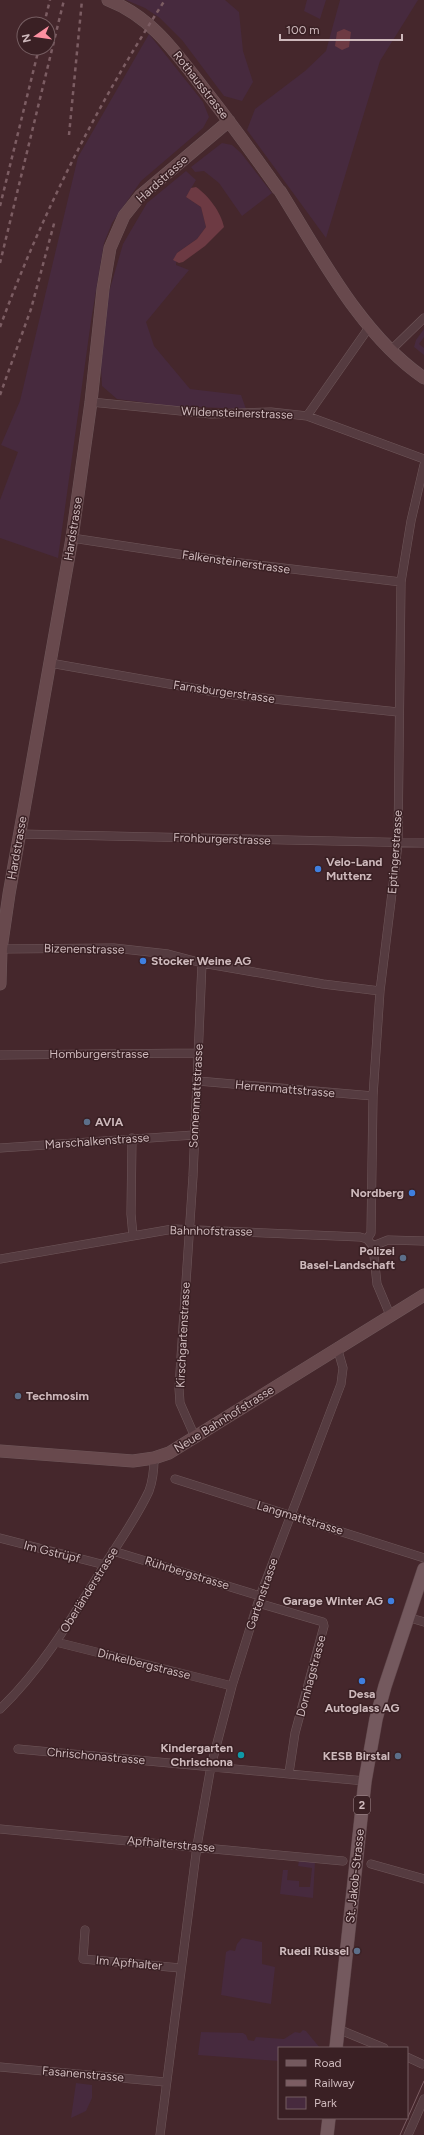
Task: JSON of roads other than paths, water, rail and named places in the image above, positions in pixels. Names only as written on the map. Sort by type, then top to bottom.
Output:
[{"type":"main road","name":"St. Jakob-Strasse","points":[[336,2047],[365,1781],[376,1719],[407,1617],[424,1569]]},
{"type":"main road","points":[[327,2135],[329,2119]]},
{"type":"street","name":"Rothausstrasse","points":[[108,0],[133,12],[151,25],[167,42],[230,121],[279,190],[345,294],[390,351],[424,378]]},
{"type":"street","name":"Hardstrasse","points":[[0,984],[0,949],[72,538],[91,402],[102,289],[110,248],[124,216],[140,196],[230,121]]},
{"type":"street","points":[[390,351],[424,318]]},
{"type":"street","points":[[307,416],[370,326]]},
{"type":"street","name":"Wildensteinerstrasse","points":[[91,402],[211,414],[271,412],[307,416],[363,435],[424,459]]},
{"type":"street","name":"Eptingerstrasse","points":[[367,1239],[371,1232],[373,1096],[380,990],[398,844],[398,712],[401,582],[411,521],[424,465]]},
{"type":"street","name":"Falkensteinerstrasse","points":[[72,538],[224,561],[401,582]]},
{"type":"street","name":"Farnsburgerstrasse","points":[[50,663],[226,694],[398,712]]},
{"type":"street","name":"Frohburgerstrasse","points":[[20,834],[398,844],[424,843]]},
{"type":"street","name":"Bizenenstrasse","points":[[0,949],[114,948],[168,954],[202,963],[323,984],[380,990]]},
{"type":"street","name":"Sonnenmattstrasse","points":[[189,1229],[198,1081],[202,963]]},
{"type":"street","name":"Homburgerstrasse","points":[[0,1055],[199,1053]]},
{"type":"street","name":"Herrenmattstrasse","points":[[198,1081],[373,1096]]},
{"type":"street","name":"Marschalkenstrasse","points":[[0,1148],[132,1138],[194,1136]]},
{"type":"street","points":[[132,1138],[131,1214],[133,1236]]},
{"type":"street","name":"Bahnhofstrasse","points":[[0,1259],[173,1229],[360,1237],[367,1239]]},
{"type":"street","name":"Kirschgartenstrasse","points":[[189,1229],[180,1403],[195,1437]]},
{"type":"street","points":[[367,1239],[372,1246],[377,1284],[390,1315]]},
{"type":"street","points":[[372,1246],[388,1240],[424,1241]]},
{"type":"street","name":"Neue Bahnhofstrasse","points":[[0,1451],[133,1460],[154,1458],[169,1453],[337,1347],[424,1295]]},
{"type":"street","name":"Gartenstrasse","points":[[160,2135],[165,2082],[196,1846],[211,1766],[232,1686],[259,1599],[290,1514],[341,1384],[343,1368],[337,1347]]},
{"type":"street","name":"Oberländerstrasse","points":[[0,1709],[11,1698],[56,1642],[114,1551],[149,1490],[154,1470],[154,1458]]},
{"type":"street","name":"Langmattstrasse","points":[[175,1479],[290,1514],[424,1558]]},
{"type":"street","name":"Im Gstrüpf","points":[[0,1538],[105,1565]]},
{"type":"street","name":"Rührbergstrasse","points":[[114,1551],[259,1599]]},
{"type":"street","name":"Dornhagstrasse","points":[[259,1599],[323,1622],[324,1626],[295,1733],[289,1774]]},
{"type":"street","points":[[407,1617],[424,1622]]},
{"type":"street","name":"Dinkelbergstrasse","points":[[56,1642],[232,1686]]},
{"type":"street","name":"Chrischonastrasse","points":[[18,1749],[365,1781]]},
{"type":"street","name":"Apfhalterstrasse","points":[[0,1829],[343,1860]]},
{"type":"street","points":[[371,1864],[424,1879]]},
{"type":"street","name":"Im Apfhalter","points":[[84,1930],[82,1959],[180,1968]]},
{"type":"street","points":[[338,2029],[382,2047]]},
{"type":"street","points":[[408,2057],[422,2064]]},
{"type":"street","name":"Fasanenstrasse","points":[[0,2067],[165,2082]]},
{"type":"street","points":[[408,2135],[424,2099]]},
{"type":"tram line","points":[[408,2117],[424,2081]]},
{"type":"tram line","points":[[400,2135],[407,2119]]},
{"type":"railway","points":[[46,16],[50,0]]},
{"type":"railway","points":[[0,263],[64,0]]},
{"type":"railway","points":[[69,135],[82,0]]},
{"type":"railway","points":[[0,327],[34,241],[53,200],[117,78],[165,0]]},
{"type":"railway","points":[[0,206],[37,56]]},
{"type":"railway","points":[[0,395],[31,309],[55,220]]},
{"type":"place","name":"Velo-Land Muttenz","points":[[318,869]]},
{"type":"place","name":"Stocker Weine AG","points":[[143,961]]},
{"type":"place","name":"AVIA","points":[[87,1122]]},
{"type":"place","name":"Nordberg","points":[[412,1193]]},
{"type":"place","name":"Polizei Basel-Landschaft","points":[[403,1258]]},
{"type":"place","name":"Techmosim","points":[[18,1396]]},
{"type":"place","name":"Garage Winter AG","points":[[391,1601]]},
{"type":"place","name":"Desa Autoglass AG","points":[[362,1681]]},
{"type":"place","name":"Kindergarten Chrischona","points":[[241,1755]]},
{"type":"place","name":"KESB Birstal","points":[[398,1756]]},
{"type":"place","name":"Ruedi Rüssel","points":[[357,1951]]}]
